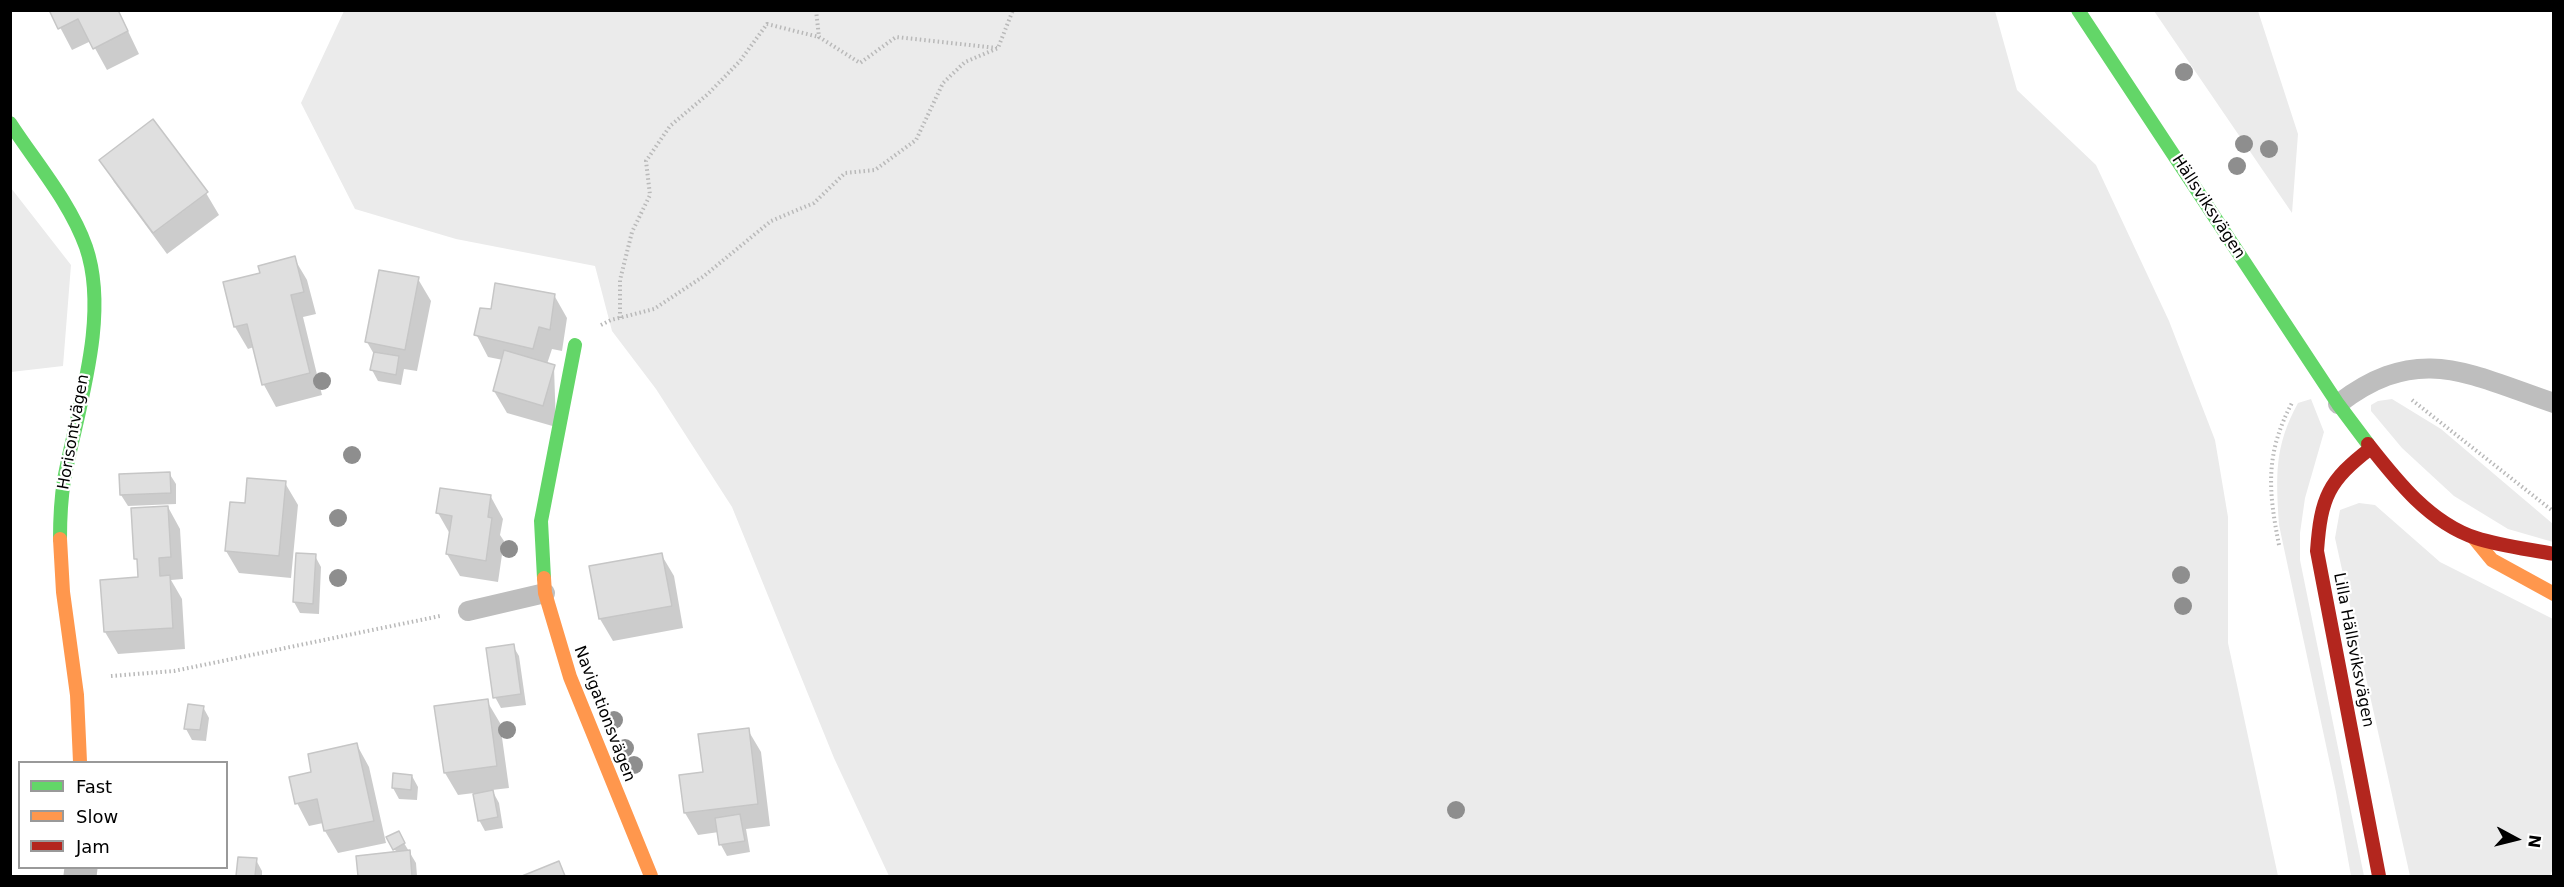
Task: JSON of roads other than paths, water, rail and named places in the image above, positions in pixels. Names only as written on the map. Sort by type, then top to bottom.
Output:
[{"type":"street","name":"Hällsviksvägen","points":[[2078,10],[2338,404],[2371,448],[2420,504],[2450,525],[2474,538],[2553,554]]},
{"type":"street","name":"Horisontvägen","points":[[10,123],[75,222],[87,250],[92,276],[93,320],[80,406],[64,484],[59,538],[65,611],[76,686],[80,761]]},
{"type":"street","name":"Navigationsvägen","points":[[574,345],[541,521],[545,593],[570,677],[651,876]]},
{"type":"street","name":"Lilla Hällsviksvägen","points":[[2371,448],[2339,475],[2324,501],[2317,551],[2379,876]]},
{"type":"street","name":"Hällsviksvägen","points":[[2474,538],[2492,560],[2553,594]]},
{"type":"lane","points":[[2338,404],[2356,390],[2378,378],[2410,368],[2431,366],[2466,373],[2553,403]]},
{"type":"lane","points":[[468,611],[545,593]]}]
